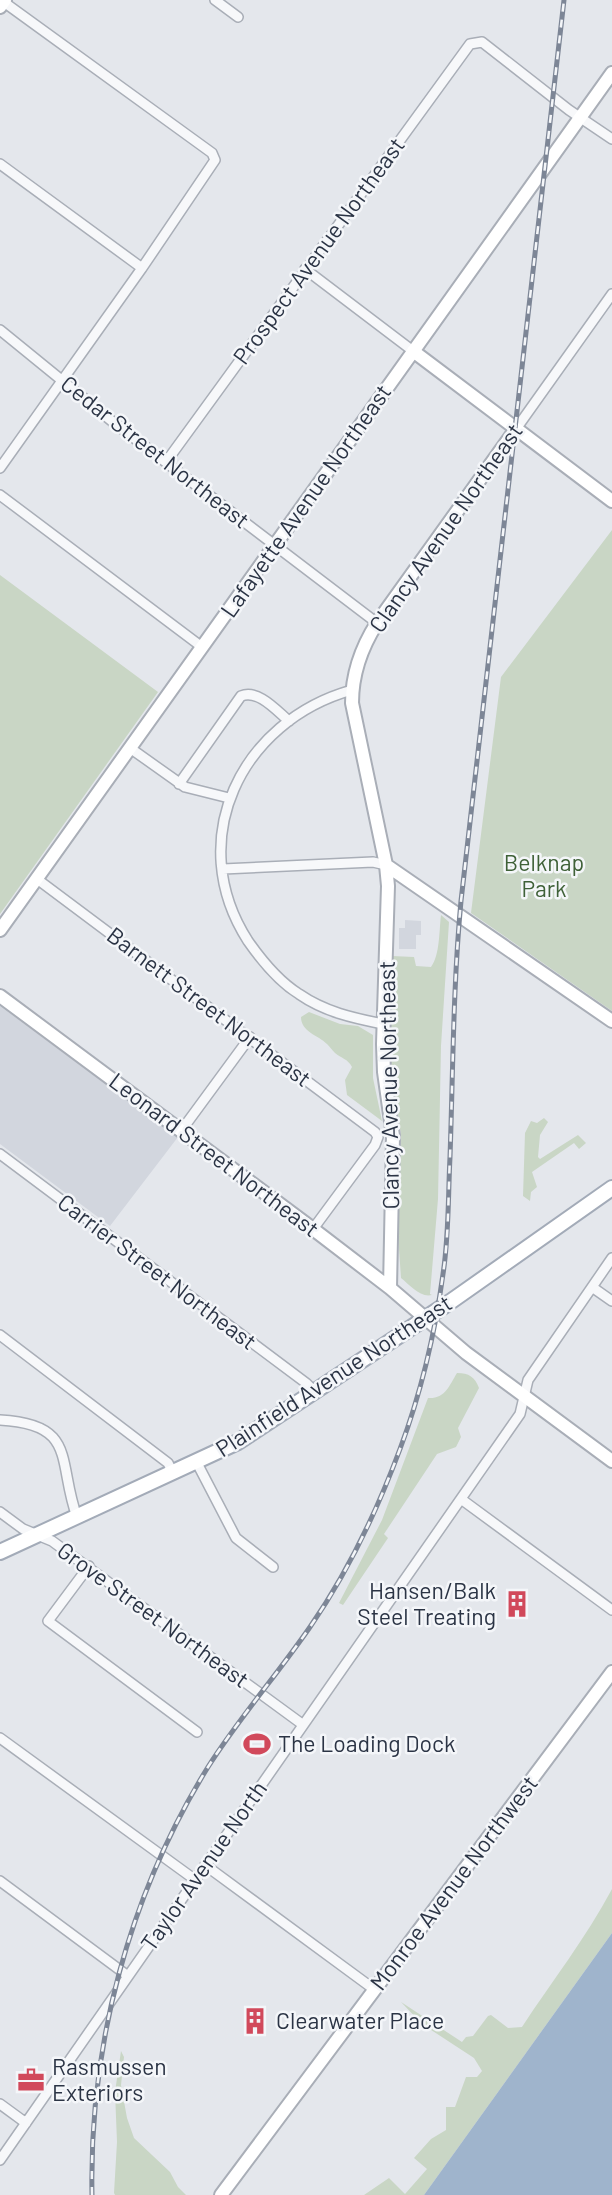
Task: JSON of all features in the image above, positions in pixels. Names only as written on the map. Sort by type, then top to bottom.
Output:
[{"type":"main road","name":"Plainfield Avenue Northeast","points":[[0,1552],[238,1442],[425,1319],[612,1188]]},
{"type":"street","points":[[215,0],[238,18]]},
{"type":"street","points":[[0,468],[215,160],[212,153],[2,2]]},
{"type":"street","name":"Prospect Avenue Northeast","points":[[166,462],[466,47],[473,42],[482,43],[580,117]]},
{"type":"street","name":"Lafayette Avenue Northeast","points":[[0,929],[612,73]]},
{"type":"street","points":[[580,117],[612,139]]},
{"type":"street","points":[[0,164],[142,268]]},
{"type":"street","points":[[306,269],[612,501]]},
{"type":"street","name":"Clancy Avenue Northeast","points":[[390,1287],[393,1136],[383,1072],[388,886],[352,703],[353,679],[360,655],[377,623],[612,294]]},
{"type":"street","name":"Cedar Street Northeast","points":[[0,330],[166,462],[377,623]]},
{"type":"street","points":[[0,495],[202,647]]},
{"type":"street","points":[[352,690],[312,706],[289,721],[270,736],[248,762],[229,798],[222,839],[223,869],[229,899],[238,923],[259,956],[277,976],[298,994],[324,1008],[348,1017],[383,1024]]},
{"type":"street","points":[[179,784],[241,696],[247,693],[257,696],[289,721]]},
{"type":"street","points":[[130,748],[179,784],[229,798]]},
{"type":"street","points":[[223,869],[373,862],[386,865],[612,1021]]},
{"type":"street","name":"Barnett Street Northeast","points":[[37,879],[369,1126],[378,1137],[375,1145],[313,1229]]},
{"type":"street","name":"Leonard Street Northeast","points":[[0,996],[390,1287],[425,1319],[524,1397],[610,1456]]},
{"type":"street","points":[[181,1130],[250,1037]]},
{"type":"street","name":"Carrier Street Northeast","points":[[0,1154],[314,1391]]},
{"type":"street","name":"Taylor Avenue North","points":[[0,2160],[520,1414],[528,1380],[612,1258]]},
{"type":"street","points":[[592,1287],[612,1301]]},
{"type":"street","points":[[0,1335],[169,1463],[173,1473]]},
{"type":"street","points":[[0,1420],[27,1422],[42,1428],[54,1438],[63,1455],[71,1500],[77,1517]]},
{"type":"street","points":[[197,1462],[236,1538],[273,1567]]},
{"type":"street","points":[[461,1499],[612,1610]]},
{"type":"street","name":"Grove Street Northeast","points":[[0,1512],[23,1530],[52,1541],[89,1566],[302,1724]]},
{"type":"street","points":[[89,1566],[48,1621],[197,1732]]},
{"type":"street","name":"Monroe Avenue Northwest","points":[[221,2195],[612,1672]]},
{"type":"street","points":[[0,1738],[194,1880]]},
{"type":"street","points":[[205,1865],[375,1990]]},
{"type":"street","points":[[0,1881],[128,1976]]},
{"type":"street","points":[[0,2104],[26,2123]]},
{"type":"shaded area","points":[[405,920],[421,921],[421,935],[416,935],[416,949],[399,949],[399,928],[405,928]]},
{"type":"shaded area","points":[[0,1006],[178,1137],[110,1226],[0,1144]]},
{"type":"green space","name":"Belknap Park","points":[[612,530],[612,1011],[471,913],[501,677]]},
{"type":"green space","points":[[0,575],[158,692],[0,914]]},
{"type":"green space","points":[[441,915],[449,922],[441,1046],[438,1199],[432,1295],[423,1295],[401,1278],[398,1234],[401,1135],[389,1052],[392,956],[414,957],[416,966],[431,967],[438,949]]},
{"type":"green space","points":[[309,1012],[340,1024],[358,1026],[373,1035],[373,1078],[382,1121],[347,1095],[345,1080],[352,1067],[304,1026],[301,1017]]},
{"type":"green space","points":[[544,1118],[548,1122],[540,1135],[540,1159],[578,1135],[586,1143],[579,1149],[574,1143],[532,1172],[537,1187],[531,1192],[530,1201],[523,1196],[525,1133],[531,1121],[537,1123]]},
{"type":"green space","points":[[457,1373],[471,1376],[479,1388],[458,1428],[461,1437],[456,1447],[437,1454],[384,1534],[388,1538],[343,1605],[339,1603],[382,1520],[428,1398],[443,1394]]},
{"type":"green space","points":[[612,1889],[612,1933],[424,2195],[364,2195],[389,2178],[405,2194],[427,2169],[414,2158],[431,2139],[446,2130],[446,2107],[455,2107],[466,2077],[477,2077],[482,2071],[474,2058],[422,2024],[401,2002],[462,2042],[466,2037],[473,2036],[491,2015],[508,2028],[522,2027],[580,1942]]},
{"type":"green space","points":[[121,2051],[124,2057],[121,2085],[134,2138],[170,2172],[186,2195],[114,2193],[117,2142],[115,2092]]},
{"type":"water","points":[[612,1933],[612,2195],[424,2195]]},
{"type":"railway","points":[[92,2195],[93,2139],[107,2027],[119,1973],[156,1867],[180,1816],[208,1767],[310,1627],[349,1563],[382,1495],[400,1449],[421,1385],[431,1341],[440,1296],[448,1216],[461,901],[564,0]]},
{"type":"place","name":"Hansen/Balk Steel Treating","points":[[517,1604]]},
{"type":"place","name":"The Loading Dock","points":[[257,1744]]},
{"type":"place","name":"Clearwater Place","points":[[255,2021]]},
{"type":"place","name":"Rasmussen Exteriors","points":[[31,2080]]}]
